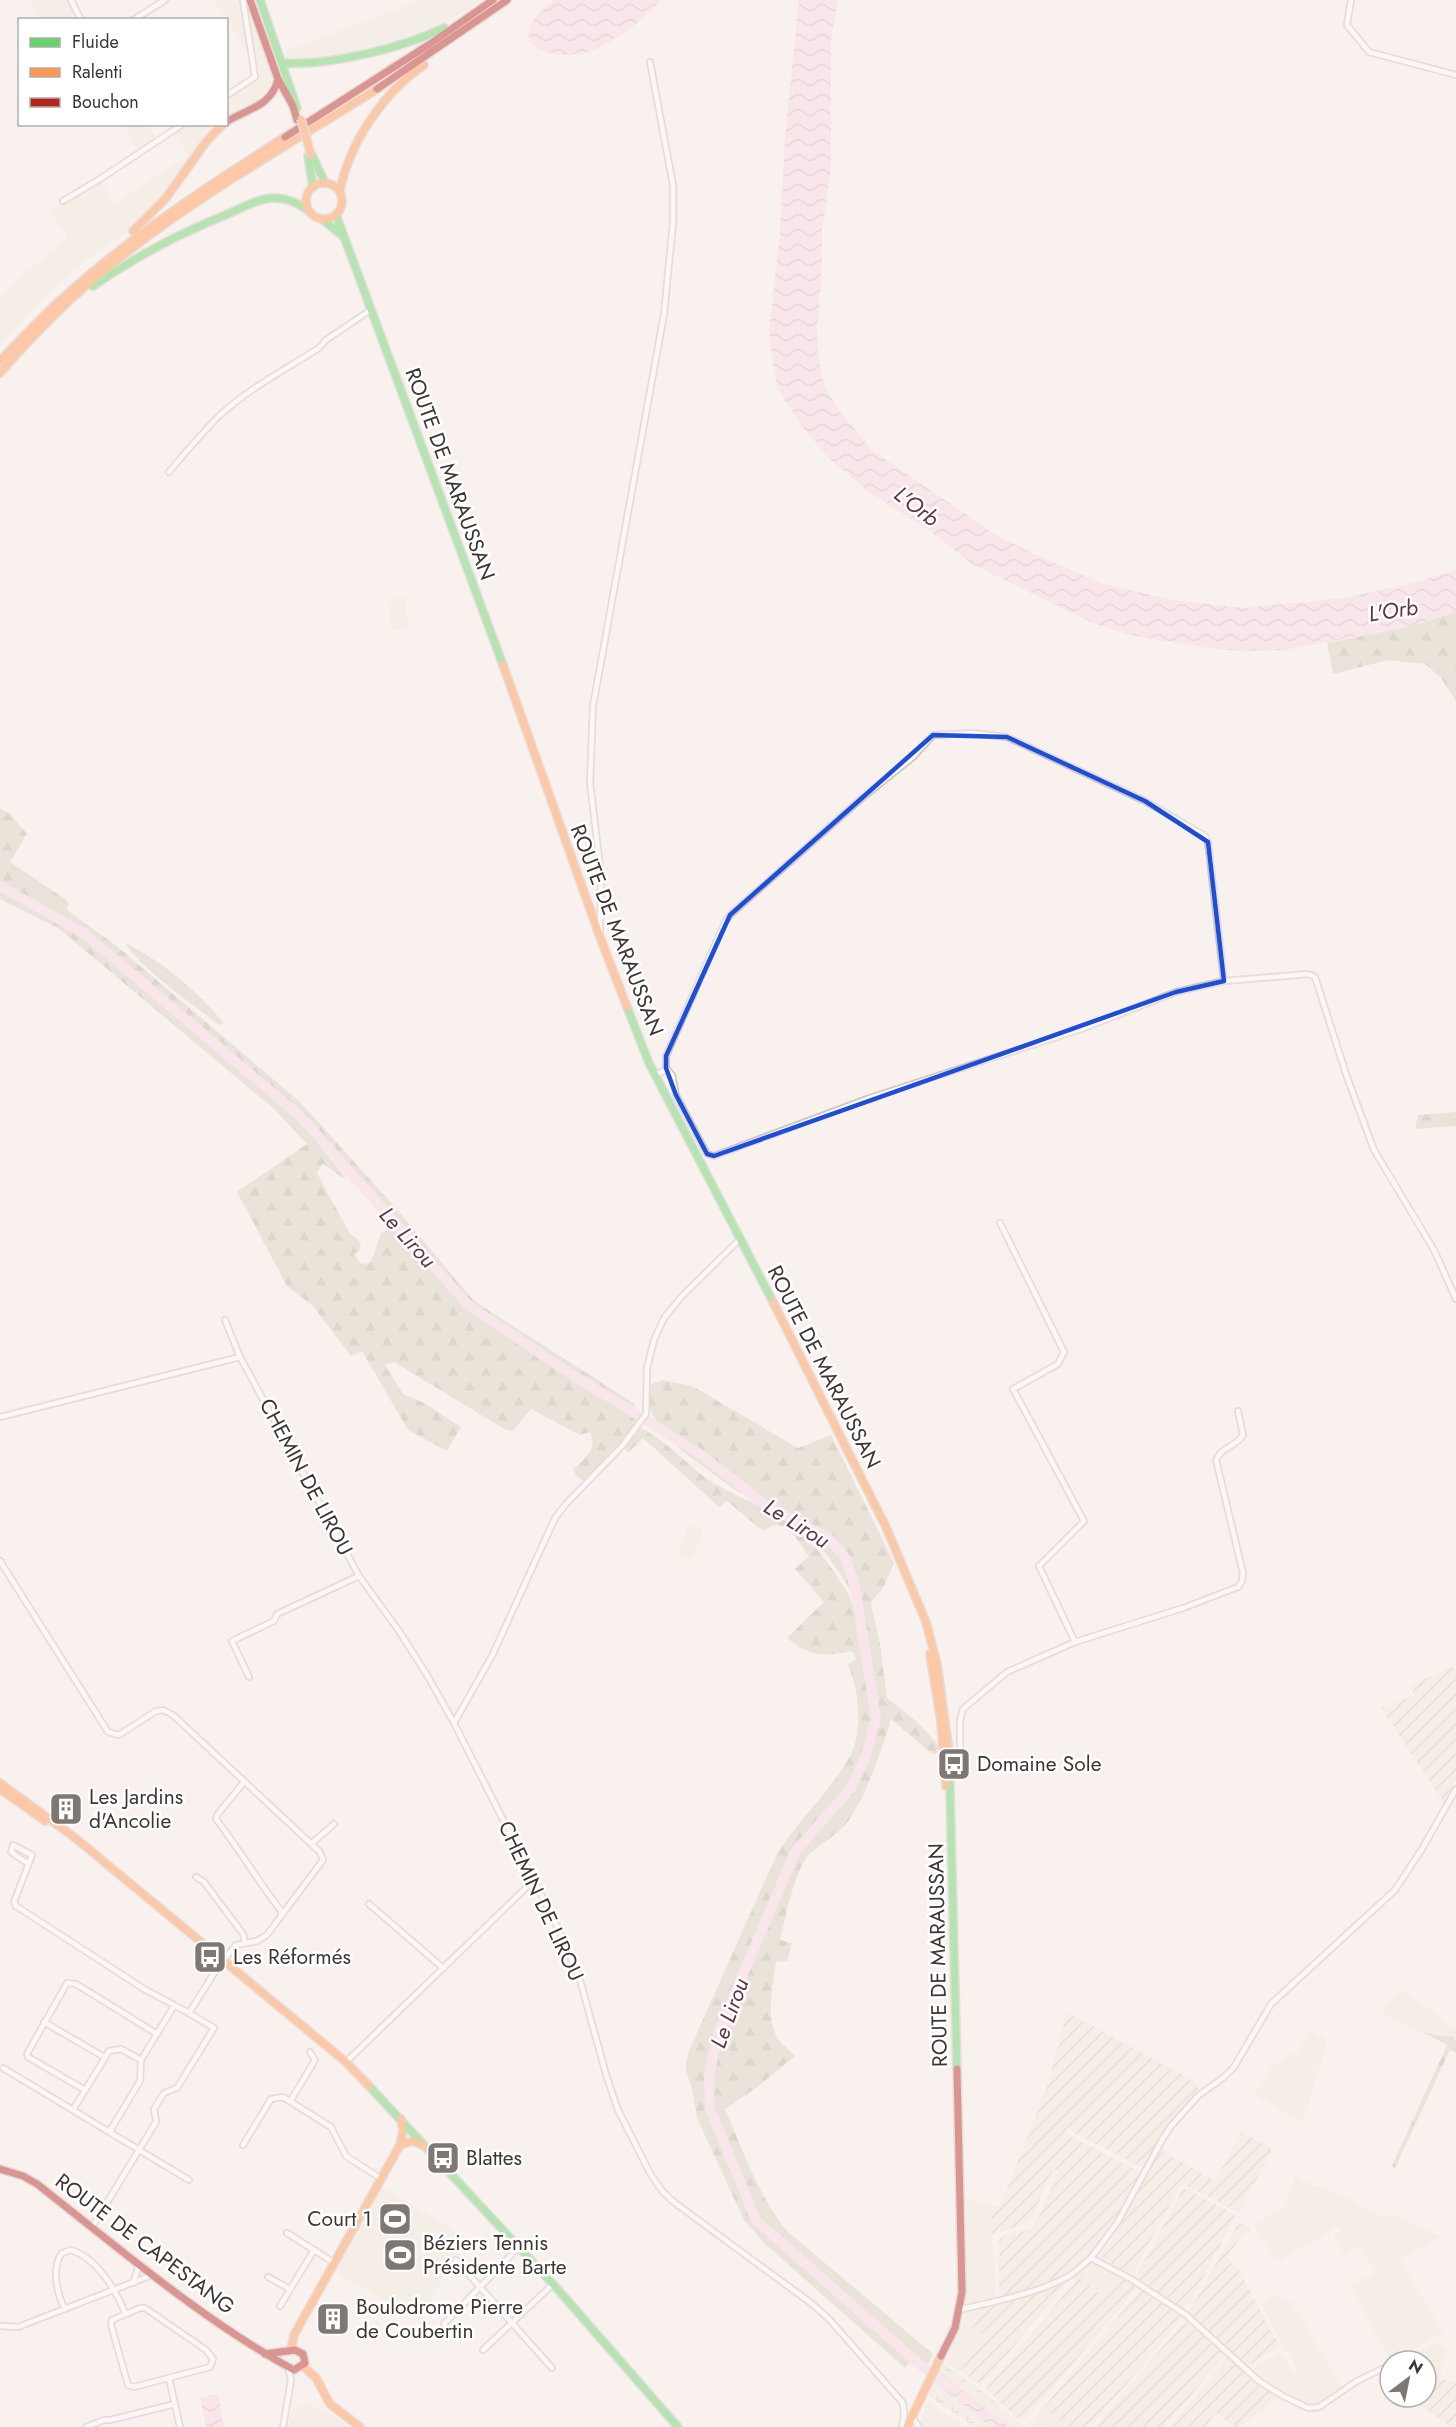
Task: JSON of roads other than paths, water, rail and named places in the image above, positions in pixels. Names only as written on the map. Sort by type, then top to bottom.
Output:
[{"type":"main road","points":[[250,0],[278,80],[299,119]]},
{"type":"main road","points":[[260,0],[283,63],[310,156],[313,187]]},
{"type":"main road","points":[[0,373],[64,306],[102,272],[170,221],[507,0]]},
{"type":"main road","points":[[283,63],[297,64],[389,50],[421,41],[477,6],[492,1]]},
{"type":"main road","points":[[0,361],[57,301],[116,250],[174,208],[492,1]]},
{"type":"main road","points":[[64,306],[141,254],[179,234],[254,202],[271,198],[289,200],[300,204],[322,219],[336,215],[342,206],[340,191],[342,177],[393,89],[416,70],[484,23],[491,12]]},
{"type":"main road","points":[[228,121],[267,102],[274,95],[278,80]]},
{"type":"main road","points":[[116,250],[124,238],[151,217],[209,138],[221,126]]},
{"type":"main road","points":[[310,156],[325,183]]},
{"type":"main road","points":[[310,212],[306,202],[313,187],[325,183],[331,184],[340,191]]},
{"type":"main road","name":"ROUTE DE MARAUSSAN","points":[[336,215],[354,258],[491,631],[628,1011],[655,1075],[741,1238],[886,1527],[920,1611],[934,1677],[946,1753],[958,2165],[959,2306],[955,2328],[908,2427]]},
{"type":"main road","name":"ROUTE DE MARAUSSAN","points":[[322,219],[343,236]]},
{"type":"main road","points":[[0,1783],[94,1853],[346,2062],[553,2284],[678,2427]]},
{"type":"main road","points":[[0,1790],[94,1853]]},
{"type":"main road","points":[[360,2427],[331,2405],[317,2377],[300,2368],[286,2366],[288,2351],[294,2335],[400,2145],[403,2131],[400,2118]]},
{"type":"main road","points":[[400,2145],[413,2141],[430,2150]]},
{"type":"main road","name":"ROUTE DE CAPESTANG","points":[[0,2169],[38,2184],[139,2265],[265,2354],[286,2366]]},
{"type":"main road","points":[[265,2354],[276,2356],[298,2350],[303,2354],[305,2360],[300,2368]]},
{"type":"street","points":[[71,0],[80,18]]},
{"type":"street","points":[[137,18],[165,0]]},
{"type":"street","points":[[228,95],[255,77],[243,0]]},
{"type":"street","points":[[1350,0],[1347,25],[1369,52],[1456,75]]},
{"type":"street","points":[[600,937],[601,875],[590,782],[593,706],[664,314],[673,223],[673,185],[650,62]]},
{"type":"street","points":[[63,201],[180,126]]},
{"type":"street","points":[[170,472],[192,444],[220,415],[372,309]]},
{"type":"street","points":[[1224,981],[1208,842],[1205,836],[1145,801],[1006,737],[972,733],[933,735],[913,757],[862,798],[730,915],[666,1056],[666,1068],[672,1075],[676,1095],[707,1154],[714,1156],[867,1099],[1075,1031],[1176,992],[1224,981],[1308,974],[1315,977],[1347,1077],[1374,1150],[1434,1250],[1456,1299]]},
{"type":"street","points":[[655,1075],[666,1068]]},
{"type":"street","points":[[1000,1223],[1064,1352],[1058,1364],[1013,1389],[1084,1521],[1039,1566],[1075,1642]]},
{"type":"street","points":[[454,1723],[492,1656],[555,1518],[623,1445],[646,1414],[647,1368],[654,1340],[664,1318],[682,1296],[741,1238]]},
{"type":"street","name":"CHEMIN DE LIROU","points":[[225,1320],[240,1357],[359,1576],[416,1657],[454,1723],[558,1928],[580,1980],[611,2091],[651,2175],[663,2192],[675,2203],[811,2303],[829,2319],[903,2403],[902,2427]]},
{"type":"street","points":[[0,1417],[240,1357]]},
{"type":"street","points":[[946,1753],[959,1752],[960,1720],[963,1708],[1007,1672],[1075,1642],[1183,1608],[1238,1587],[1243,1573],[1215,1460],[1218,1453],[1240,1440],[1243,1435],[1238,1411]]},
{"type":"street","points":[[0,1562],[108,1732],[119,1735],[156,1711],[168,1712],[320,1852],[323,1860],[288,1910],[267,1935],[257,1941],[236,1945],[223,1960],[189,2013]]},
{"type":"street","points":[[249,1677],[232,1641],[274,1621],[277,1614],[359,1576]]},
{"type":"street","points":[[244,1782],[216,1819],[281,1911],[281,1916]]},
{"type":"street","points":[[959,2306],[1020,2295],[1070,2275],[1091,2258],[1117,2223],[1172,2126],[1198,2095],[1222,2079],[1234,2067],[1271,2004],[1395,1890],[1422,1849],[1456,1789]]},
{"type":"street","points":[[312,1843],[334,1824]]},
{"type":"street","points":[[27,1863],[11,1852],[14,1845],[32,1855],[27,1863],[14,1902],[16,1906],[144,1989],[214,2028],[177,2088],[164,2093],[154,2109],[156,2122],[92,2227]]},
{"type":"street","points":[[196,1877],[204,1882],[243,1934],[245,1943]]},
{"type":"street","points":[[346,2062],[533,1881]]},
{"type":"street","points":[[369,1904],[443,1968]]},
{"type":"street","points":[[85,2090],[28,2057],[27,2054],[65,1986],[72,1983],[157,2034]]},
{"type":"street","points":[[110,2131],[140,2081],[141,2060],[174,2006]]},
{"type":"street","points":[[44,2022],[104,2057]]},
{"type":"street","points":[[73,2110],[109,2051],[117,2048],[141,2060]]},
{"type":"street","points":[[291,2100],[315,2060],[310,2052]]},
{"type":"street","points":[[3,2068],[189,2180]]},
{"type":"street","points":[[243,2145],[271,2099],[279,2096],[291,2100],[331,2127],[346,2156],[380,2178]]},
{"type":"street","points":[[286,2233],[333,2262]]},
{"type":"street","points":[[444,2324],[519,2247]]},
{"type":"street","points":[[65,2309],[57,2292],[59,2258],[67,2250],[76,2251],[102,2272],[108,2284],[114,2289],[125,2313]]},
{"type":"street","points":[[280,2306],[314,2250]]},
{"type":"street","points":[[1091,2258],[1131,2279],[1185,2314],[1259,2380],[1281,2395],[1308,2408],[1318,2407],[1357,2381],[1378,2371]]},
{"type":"street","points":[[456,2260],[552,2368]]},
{"type":"street","points":[[133,2283],[139,2265]]},
{"type":"street","points":[[0,2326],[18,2327],[153,2275]]},
{"type":"street","points":[[268,2277],[290,2289]]},
{"type":"street","points":[[483,2350],[553,2284]]},
{"type":"street","points":[[145,2308],[212,2357],[210,2367],[134,2387],[128,2385],[111,2325],[112,2320],[125,2313],[145,2308]]},
{"type":"street","points":[[286,2366],[291,2379]]},
{"type":"street","points":[[283,2427],[291,2379],[300,2368]]},
{"type":"street","points":[[169,2378],[180,2427]]},
{"type":"street","points":[[86,2427],[104,2420],[175,2404]]},
{"type":"street","points":[[912,2417],[919,2427]]},
{"type":"water","points":[[553,0],[661,0],[638,22],[610,42],[583,53],[560,54],[538,49],[531,43],[528,35],[531,24],[538,14]]},
{"type":"water","name":"L'Orb","points":[[799,0],[838,0],[831,40],[831,167],[822,231],[822,270],[817,328],[818,357],[825,387],[838,409],[873,451],[996,535],[1101,583],[1172,600],[1243,608],[1344,598],[1417,582],[1456,570],[1456,611],[1421,624],[1285,650],[1240,651],[1208,648],[1129,635],[1091,622],[972,564],[933,533],[869,492],[831,460],[808,434],[784,399],[776,382],[769,333],[780,233],[785,138]]},
{"type":"water","points":[[938,2370],[1010,2427],[991,2427],[933,2381]]},
{"type":"water","points":[[218,2394],[224,2427],[206,2427],[200,2398]]},
{"type":"waterway","name":"Le Lirou","points":[[0,886],[85,934],[301,1117],[469,1306],[565,1370],[697,1452],[767,1506],[829,1538],[846,1559],[855,1587],[876,1718],[865,1758],[850,1789],[795,1852],[718,2033],[709,2076],[710,2109],[756,2220],[918,2363],[940,2379]]},
{"type":"place","name":"Domaine Sole","points":[[954,1764]]},
{"type":"place","name":"Les Jardins d'Ancolie","points":[[66,1809]]},
{"type":"place","name":"Les Réformés","points":[[210,1957]]},
{"type":"place","name":"Blattes","points":[[443,2158]]},
{"type":"place","name":"Court 1","points":[[395,2219]]},
{"type":"place","name":"Béziers Tennis Présidente Barte","points":[[400,2255]]},
{"type":"place","name":"Boulodrome Pierre de Coubertin","points":[[333,2319]]}]
